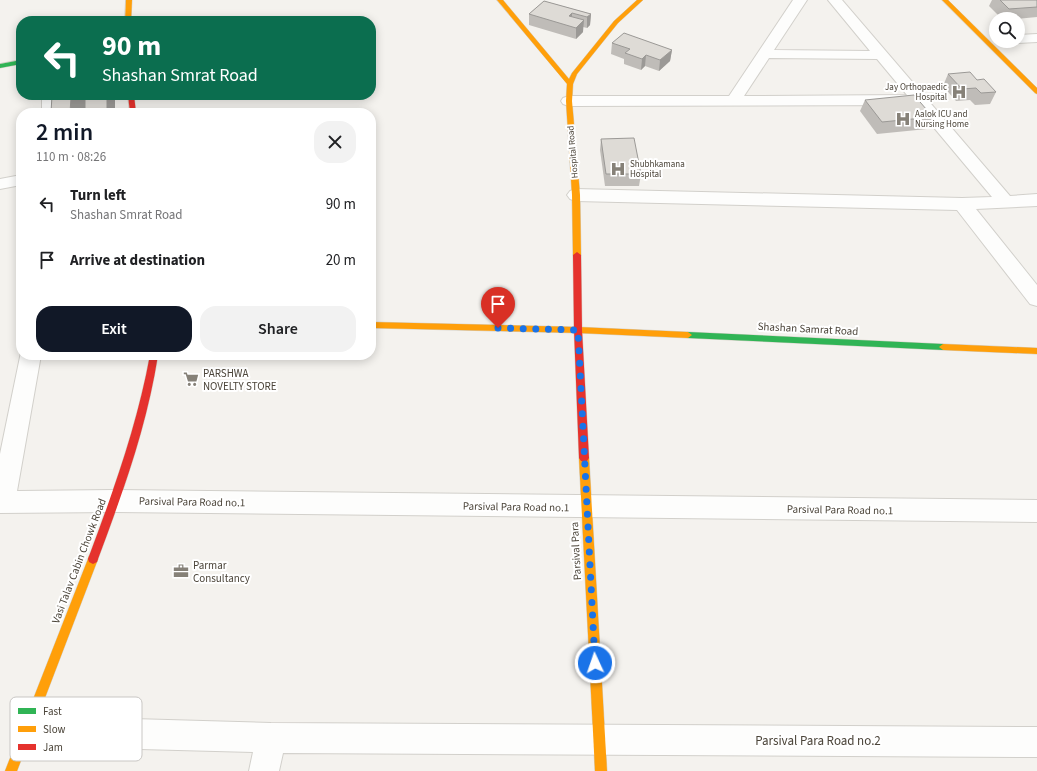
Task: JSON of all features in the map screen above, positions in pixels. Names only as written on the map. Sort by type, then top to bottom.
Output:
[{"type":"street","points":[[128,16],[129,0]]},
{"type":"street","points":[[500,0],[570,84],[574,74],[616,22],[640,0]]},
{"type":"street","points":[[733,101],[800,0]]},
{"type":"street","points":[[835,0],[1006,202]]},
{"type":"street","points":[[945,0],[989,39]]},
{"type":"street","points":[[1025,39],[1037,38]]},
{"type":"street","points":[[997,48],[1037,92]]},
{"type":"street","points":[[764,54],[882,55]]},
{"type":"street","points":[[0,66],[16,63]]},
{"type":"street","name":"Hospital Road","points":[[570,84],[569,101],[576,195],[578,330]]},
{"type":"street","points":[[569,101],[920,100]]},
{"type":"street","points":[[0,184],[16,181]]},
{"type":"street","points":[[576,195],[962,204],[1037,200]]},
{"type":"street","points":[[962,204],[1037,299]]},
{"type":"street","name":"Shashan Samrat Road","points":[[376,325],[578,330],[1037,351]]},
{"type":"street","name":"Parsival Para","points":[[578,330],[586,507],[601,771]]},
{"type":"street","points":[[2,502],[29,360]]},
{"type":"street","name":"Vasi Talav Cabin Chowk Road","points":[[40,697],[115,501],[139,427],[152,379],[154,360]]},
{"type":"street","name":"Parsival Para Road no.1","points":[[2,502],[115,501],[1037,511]]},
{"type":"street","name":"Parsival Para Road no.2","points":[[142,734],[271,738],[1037,742]]},
{"type":"street","points":[[264,771],[271,738]]},
{"type":"street","name":"Vasi Talav Cabin Chowk Road","points":[[11,771],[15,761]]},
{"type":"building","points":[[1000,0],[1037,0],[1037,7],[1009,9]]},
{"type":"building","points":[[544,1],[591,14],[587,17],[572,13],[569,16],[584,20],[576,28],[529,14]]},
{"type":"building","points":[[624,33],[672,50],[660,60],[646,55],[642,59],[625,53],[630,49],[612,43]]},
{"type":"building","points":[[970,72],[977,80],[984,79],[996,92],[981,93],[976,88],[962,89],[948,74]]},
{"type":"building","points":[[914,95],[933,117],[882,122],[865,100]]},
{"type":"building","points":[[52,100],[71,100],[70,108],[51,108]]},
{"type":"building","points":[[85,100],[107,100],[107,108],[85,108]]},
{"type":"building","points":[[634,138],[641,174],[606,174],[601,139]]},
{"type":"traffic: fast","points":[[0,66],[16,63]]},
{"type":"traffic: fast","points":[[688,335],[943,347]]},
{"type":"traffic: slow","points":[[128,16],[129,0]]},
{"type":"traffic: slow","points":[[500,0],[570,84],[569,101],[576,195],[577,255]]},
{"type":"traffic: slow","points":[[570,84],[574,74],[616,22],[640,0]]},
{"type":"traffic: slow","points":[[945,0],[1037,92]]},
{"type":"traffic: slow","points":[[376,325],[578,330],[688,335]]},
{"type":"traffic: slow","points":[[943,347],[1037,351]]},
{"type":"traffic: slow","points":[[584,458],[601,771]]},
{"type":"traffic: slow","points":[[40,697],[93,559]]},
{"type":"traffic: slow","points":[[11,771],[15,761]]},
{"type":"traffic: jam","points":[[132,100],[132,108]]},
{"type":"traffic: jam","points":[[577,255],[578,330],[584,458]]},
{"type":"traffic: jam","points":[[93,559],[121,484],[137,434],[150,382],[153,360]]},
{"type":"place","name":"Jay Orthopaedic Hospital","points":[[959,92]]},
{"type":"place","name":"Aalok ICU and Nursing Home","points":[[903,119]]},
{"type":"place","name":"Shubhkamana Hospital","points":[[618,169]]},
{"type":"place","name":"PARSHWA NOVELTY STORE","points":[[191,379]]},
{"type":"place","name":"Parmar Consultancy","points":[[181,571]]},
{"type":"route","points":[[498,328],[578,330],[595,663]]}]
